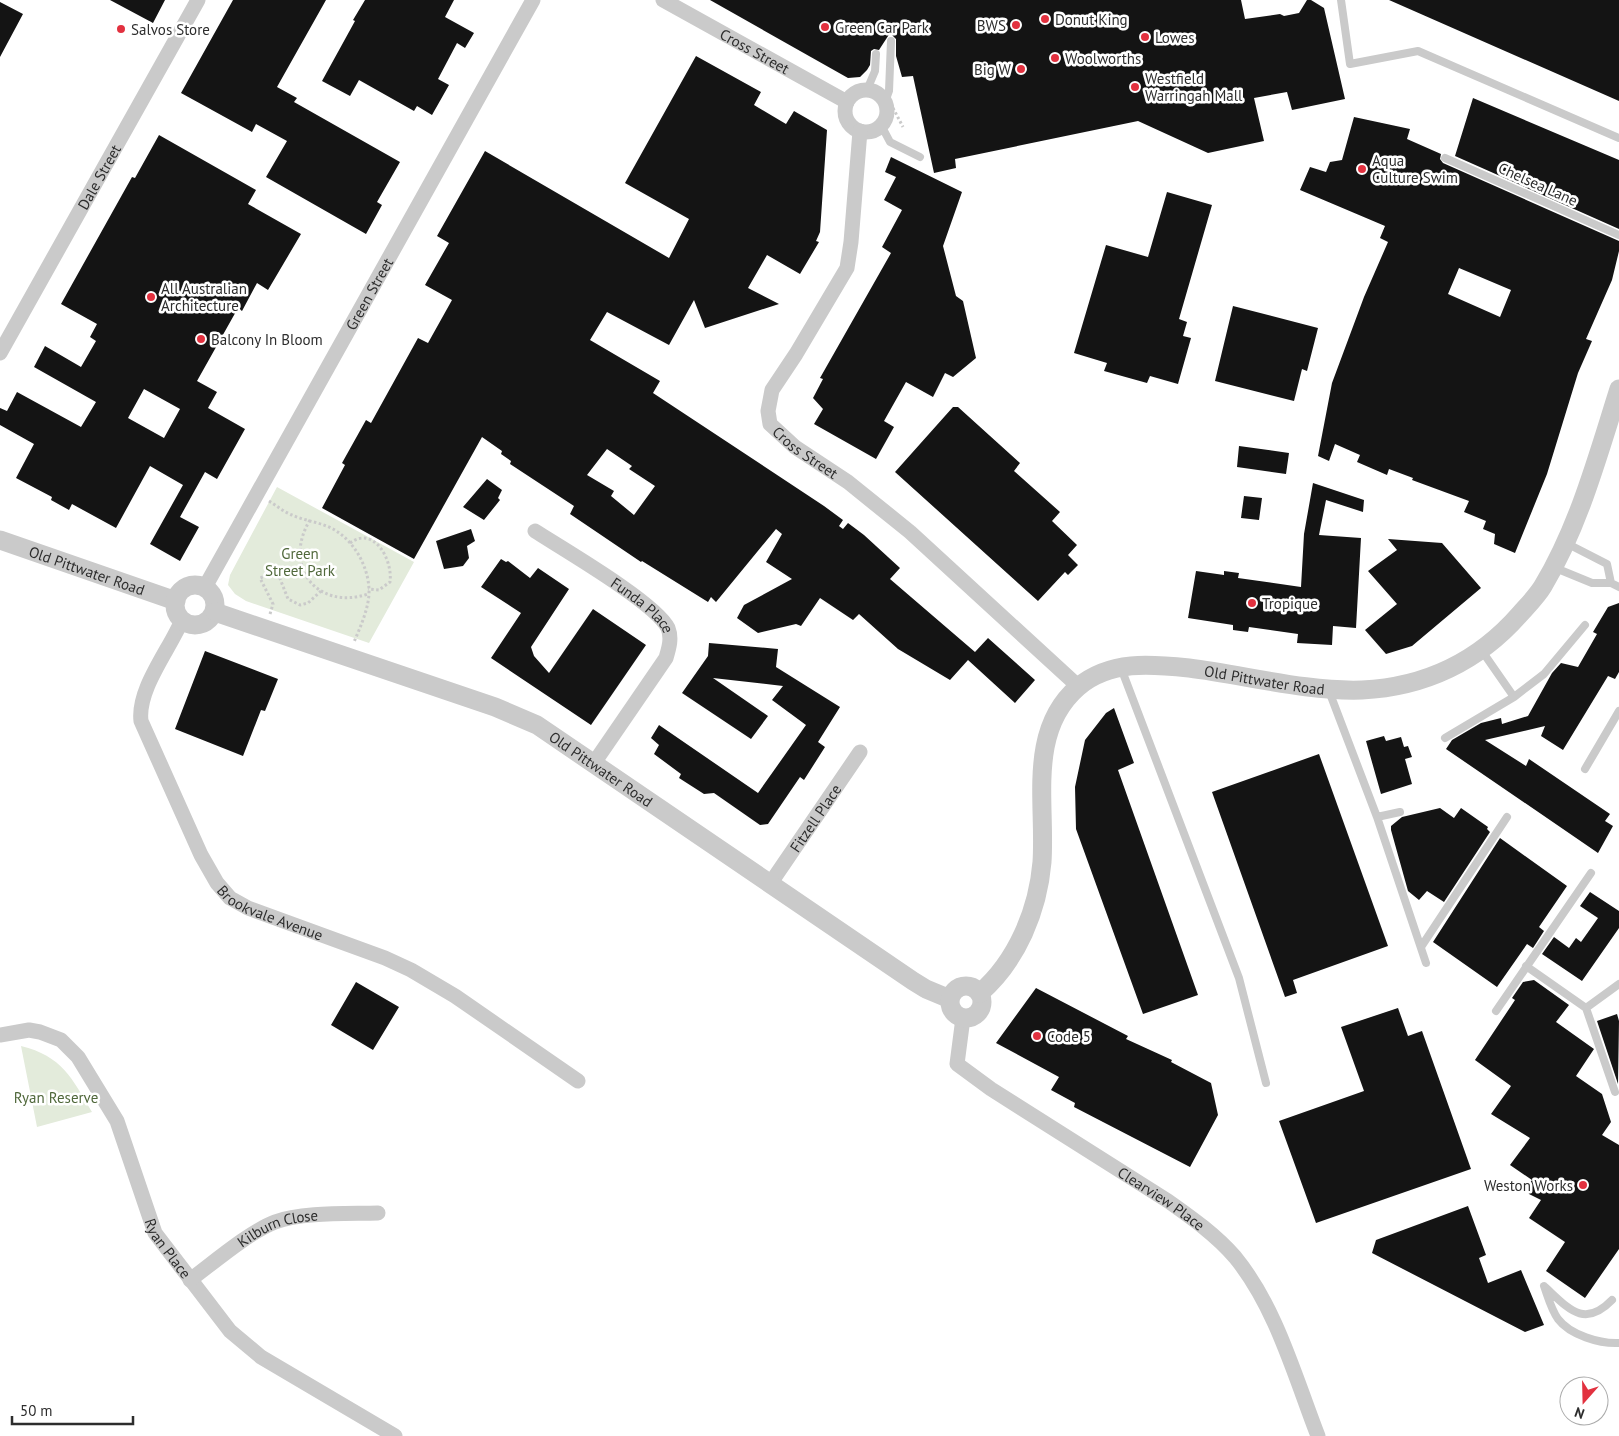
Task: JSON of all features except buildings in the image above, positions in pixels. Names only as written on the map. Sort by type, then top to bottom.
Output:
[{"type":"street","name":"Dale Street","points":[[0,353],[198,0]]},
{"type":"street","name":"Green Street","points":[[205,587],[533,0]]},
{"type":"street","name":"Cross Street","points":[[663,0],[847,102]]},
{"type":"street","points":[[867,90],[888,101],[886,116],[876,130],[860,132],[847,121],[845,114],[847,102],[852,96],[867,90]]},
{"type":"street","name":"Cross Street","points":[[860,132],[852,242],[847,268],[796,354],[772,390],[768,411],[770,424],[795,447],[848,482],[910,532],[1079,687]]},
{"type":"street","name":"Old Pittwater Road","points":[[980,993],[1006,966],[1030,914],[1042,863],[1042,776],[1047,738],[1059,710],[1079,687],[1105,671],[1121,666],[1174,667],[1328,689],[1362,690],[1417,681],[1443,672],[1482,650],[1506,629],[1542,589],[1587,488],[1619,389]]},
{"type":"street","name":"Funda Place","points":[[535,530],[647,605],[668,629],[670,644],[666,658],[594,763]]},
{"type":"street","name":"Old Pittwater Road","points":[[0,540],[176,601]]},
{"type":"street","points":[[187,586],[205,587],[214,598],[215,612],[210,620],[201,624],[191,625],[182,620],[177,614],[176,601],[179,592],[187,586]]},
{"type":"street","name":"Old Pittwater Road","points":[[215,612],[495,707],[536,726],[594,763],[912,981],[950,998]]},
{"type":"street","name":"Brookvale Avenue","points":[[182,620],[145,694],[140,712],[141,721],[200,855],[223,892],[248,908],[385,958],[410,970],[455,996],[578,1081]]},
{"type":"street","name":"Fitzell Place","points":[[770,884],[860,752]]},
{"type":"street","points":[[966,985],[971,986],[980,993],[983,1002],[980,1011],[973,1017],[963,1018],[954,1013],[950,998],[956,989],[966,985]]},
{"type":"street","name":"Clearview Place","points":[[963,1018],[957,1064],[991,1089],[1168,1201],[1195,1220],[1234,1257],[1253,1284],[1277,1331],[1318,1436]]},
{"type":"street","name":"Ryan Place","points":[[0,1035],[29,1030],[40,1032],[62,1040],[78,1057],[117,1121],[155,1233],[230,1331],[244,1344],[273,1365],[394,1436]]},
{"type":"street","name":"Kilburn Close","points":[[190,1280],[233,1248],[275,1222],[314,1216],[378,1213]]},
{"type":"lane","points":[[1341,0],[1350,64],[1418,51],[1619,138]]},
{"type":"lane","points":[[888,101],[891,41]]},
{"type":"lane","points":[[867,90],[875,71],[876,54]]},
{"type":"lane","points":[[881,125],[890,142],[920,157]]},
{"type":"lane","name":"Chelsea Lane","points":[[1445,158],[1619,235]]},
{"type":"lane","points":[[1564,542],[1607,564],[1611,583]]},
{"type":"lane","points":[[1553,567],[1592,583],[1611,583],[1619,587]]},
{"type":"lane","points":[[1446,738],[1514,697],[1544,674],[1585,625]]},
{"type":"lane","points":[[1482,650],[1514,697]]},
{"type":"lane","points":[[1121,666],[1238,978],[1266,1083]]},
{"type":"lane","points":[[1328,689],[1377,817],[1426,963]]},
{"type":"lane","points":[[1585,769],[1619,711]]},
{"type":"lane","points":[[1377,817],[1400,812]]},
{"type":"lane","points":[[1420,947],[1507,817]]},
{"type":"lane","points":[[1496,1011],[1591,873]]},
{"type":"lane","points":[[1526,966],[1586,1008],[1615,1092]]},
{"type":"lane","points":[[1586,1008],[1619,984]]},
{"type":"lane","points":[[1612,1300],[1595,1314],[1584,1315],[1570,1310],[1544,1286],[1552,1310],[1559,1321],[1586,1339],[1608,1344],[1619,1343]]},
{"type":"path","points":[[888,101],[903,127]]},
{"type":"path","points":[[256,493],[294,516],[335,530],[350,543],[360,557],[368,591],[360,628],[348,657]]},
{"type":"path","points":[[310,520],[300,542],[302,567],[311,582],[321,591],[335,597],[347,599],[368,591],[379,590],[390,582],[389,563],[386,553],[379,546],[362,539],[355,539],[350,543]]},
{"type":"path","points":[[278,575],[302,567]]},
{"type":"path","points":[[265,628],[273,604],[260,578],[277,571],[288,598],[300,605],[308,603],[321,591]]},
{"type":"green space","name":"Green Street Park","points":[[277,487],[414,562],[369,643],[246,601],[235,594],[228,585],[230,575]]},
{"type":"green space","name":"Ryan Reserve","points":[[21,1046],[35,1050],[56,1062],[72,1079],[92,1112],[37,1127]]},
{"type":"place","name":"Donut King","points":[[1045,19]]},
{"type":"place","name":"BWS","points":[[1016,25]]},
{"type":"place","name":"Green Car Park","points":[[825,27]]},
{"type":"place","name":"Salvos Store","points":[[121,29]]},
{"type":"place","name":"Lowes","points":[[1145,37]]},
{"type":"place","name":"Woolworths","points":[[1055,58]]},
{"type":"place","name":"Big W","points":[[1021,69]]},
{"type":"place","name":"Westfield Warringah Mall","points":[[1135,87]]},
{"type":"place","name":"Aqua Culture Swim","points":[[1362,169]]},
{"type":"place","name":"All Australian Architecture","points":[[151,297]]},
{"type":"place","name":"Balcony In Bloom","points":[[201,339]]},
{"type":"place","name":"Tropique","points":[[1252,603]]},
{"type":"place","name":"Code 5","points":[[1037,1036]]},
{"type":"place","name":"Weston Works","points":[[1583,1185]]}]
